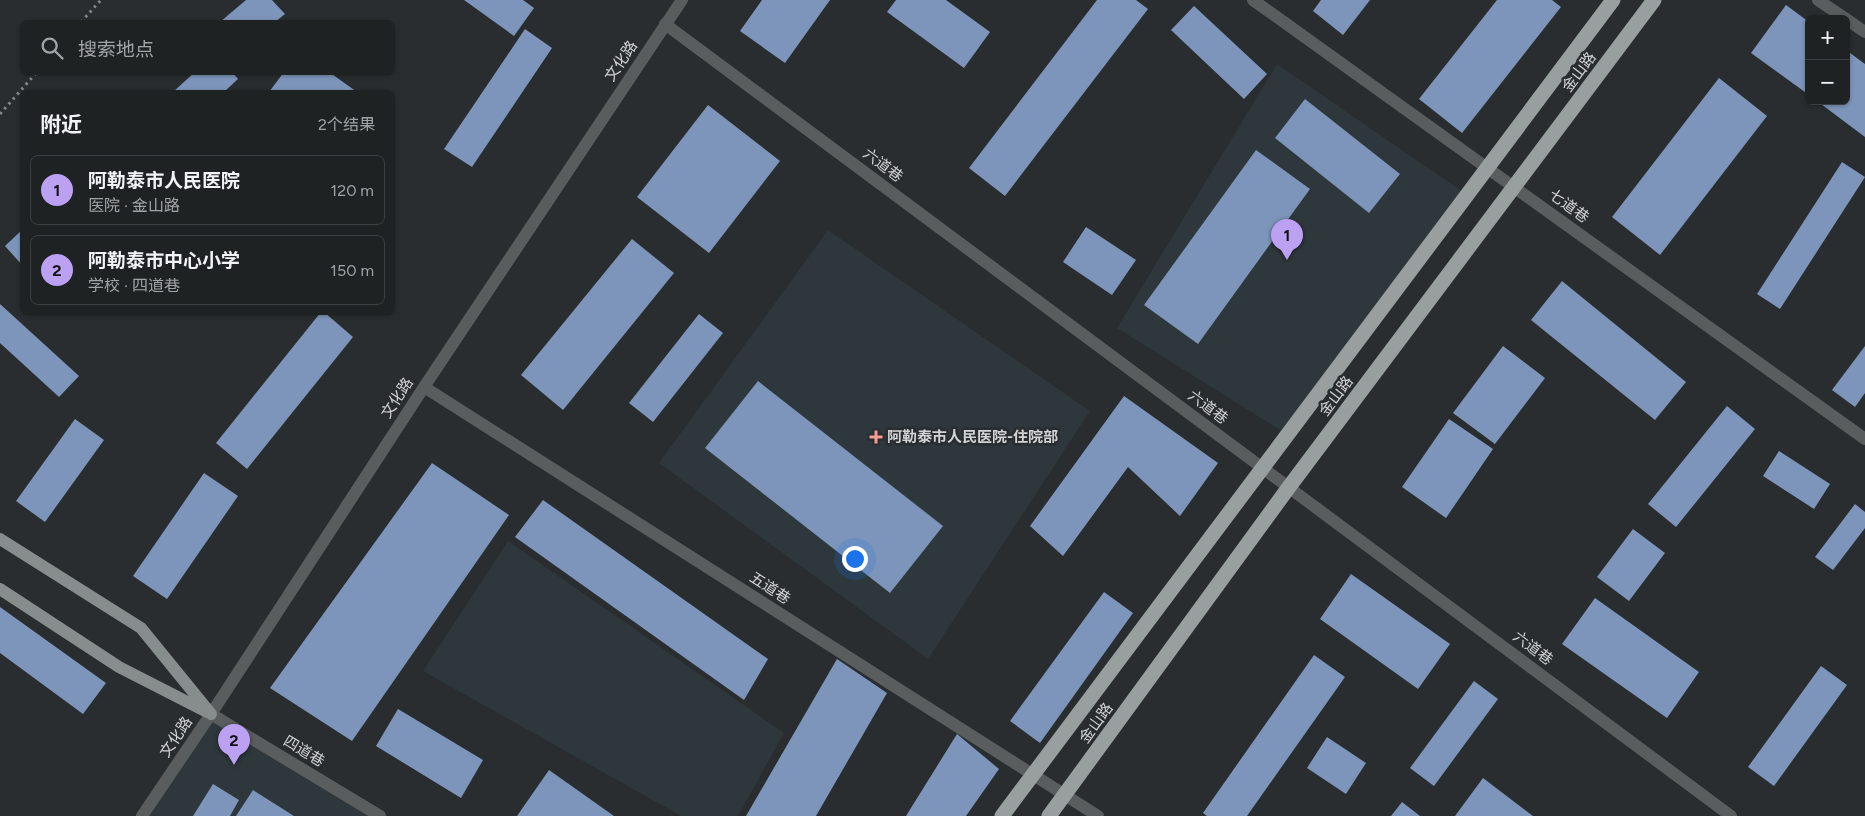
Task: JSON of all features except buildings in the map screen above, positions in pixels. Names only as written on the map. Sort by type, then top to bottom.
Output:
[{"type":"highway","points":[[1002,816],[1613,0]]},
{"type":"highway","name":"金山路","points":[[1049,816],[1289,487],[1654,0]]},
{"type":"main road","points":[[0,539],[141,628],[211,714]]},
{"type":"main road","points":[[0,589],[119,667],[211,714]]},
{"type":"street","name":"文化路","points":[[142,816],[211,714],[424,387],[682,0]]},
{"type":"street","name":"七道巷","points":[[1253,0],[1865,439]]},
{"type":"street","points":[[1818,0],[1840,15]]},
{"type":"street","points":[[1850,22],[1865,32]]},
{"type":"street","name":"六道巷","points":[[665,24],[1731,816]]},
{"type":"street","name":"五道巷","points":[[424,387],[1098,816]]},
{"type":"street","name":"四道巷","points":[[211,714],[380,816]]},
{"type":"path","points":[[83,20],[101,0]]},
{"type":"path","points":[[21,90],[34,75]]},
{"type":"path","points":[[0,114],[20,91]]},
{"type":"shaded area","points":[[1277,64],[1463,192],[1291,437],[1117,328]]},
{"type":"shaded area","name":"阿勒泰市人民医院-住院部","points":[[828,230],[1090,411],[928,659],[659,463]]},
{"type":"shaded area","points":[[508,541],[784,733],[738,816],[681,816],[423,671]]},
{"type":"shaded area","points":[[208,712],[380,816],[139,816]]},
{"type":"place","name":"阿勒泰市人民医院","points":[[1287,260]]},
{"type":"place","name":"阿勒泰市人民医院-住院部","points":[[876,437]]},
{"type":"place","name":"阿勒泰市中心小学","points":[[234,765]]}]
